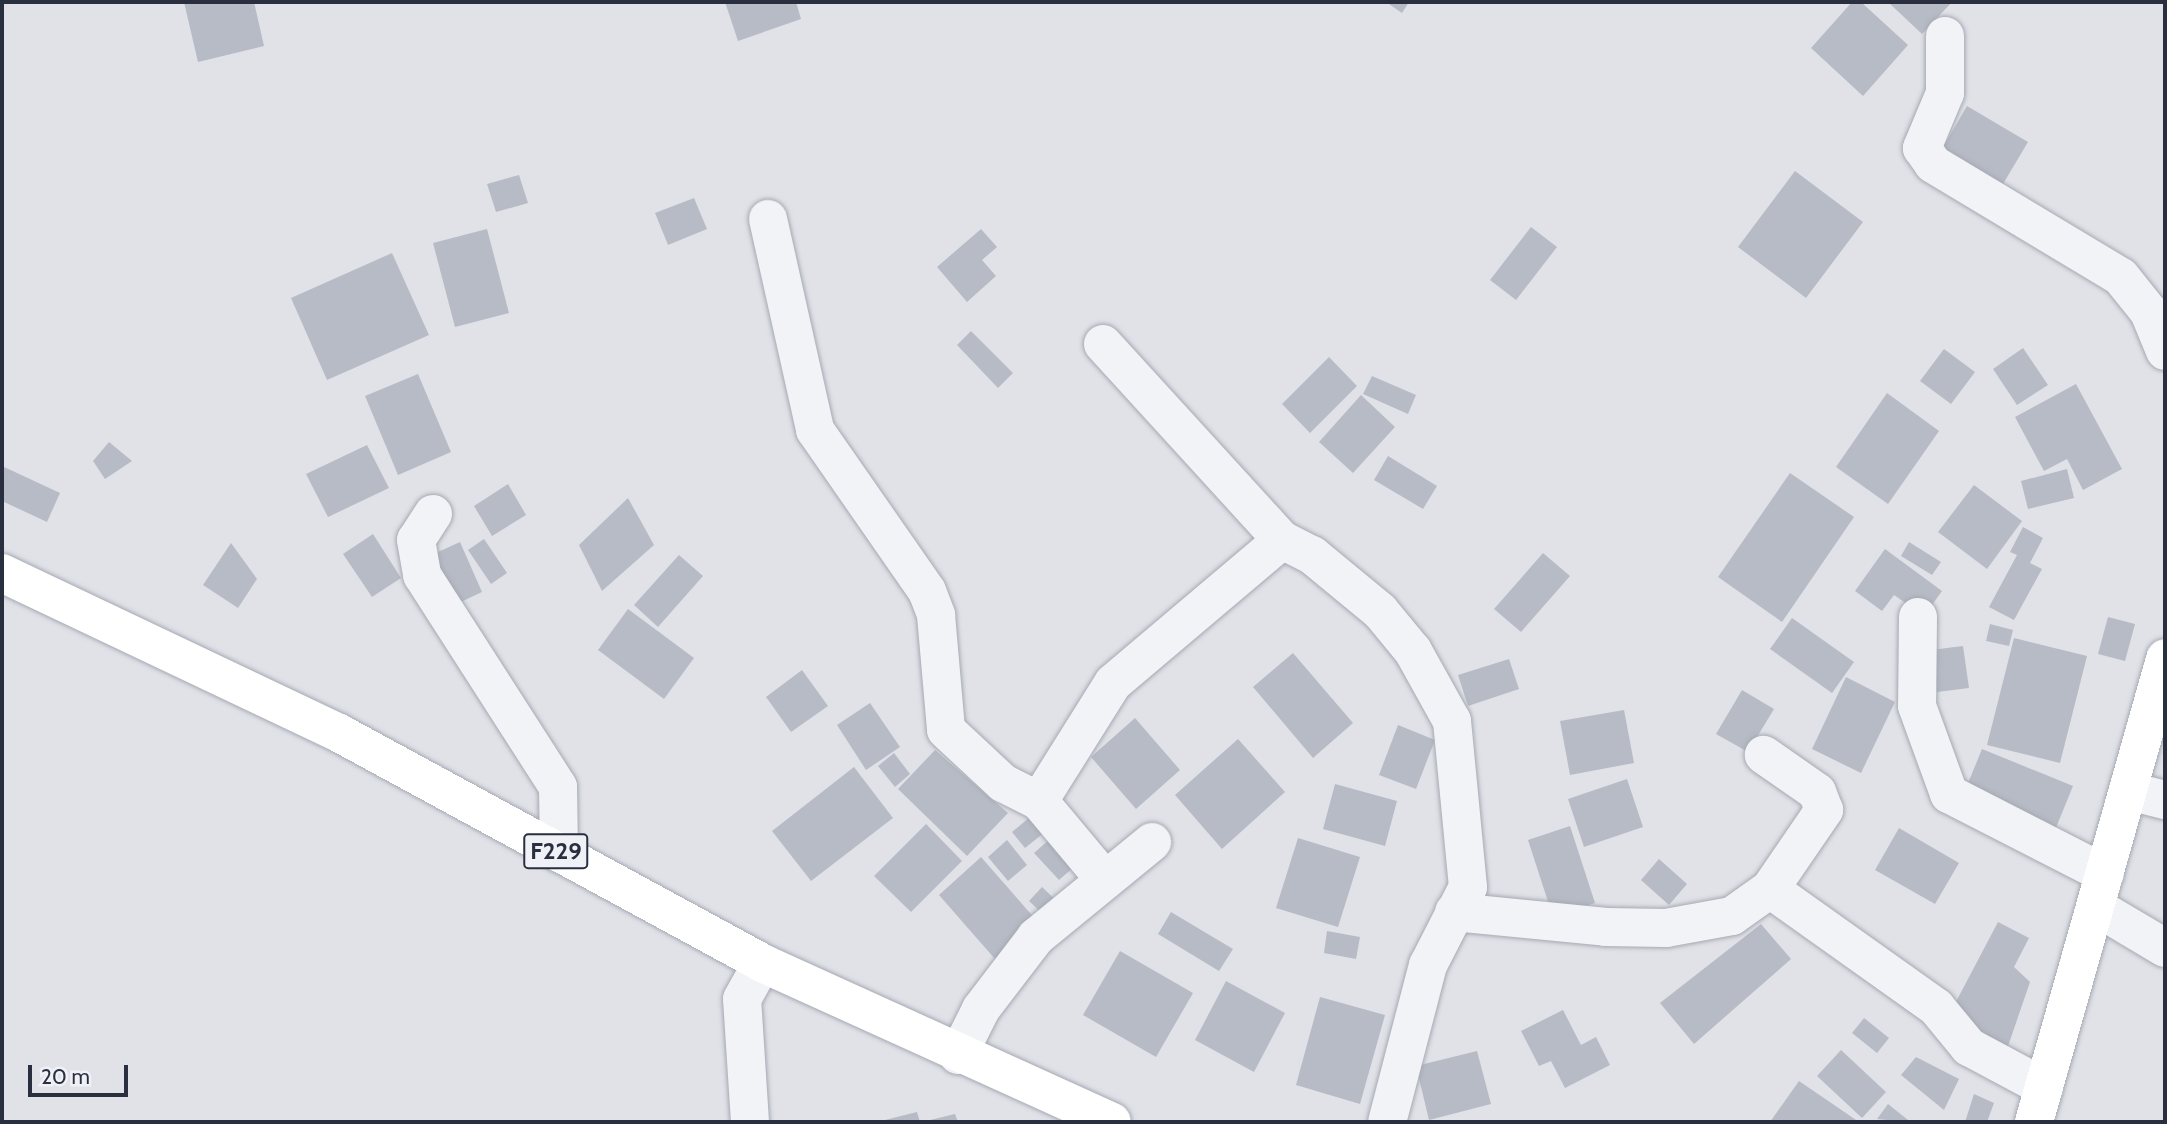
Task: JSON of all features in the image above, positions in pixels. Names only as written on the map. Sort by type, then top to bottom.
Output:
[{"type":"main road","name":"F229","points":[[2,573],[340,733],[762,963],[958,1055],[1112,1122]]},
{"type":"main road","points":[[2039,1105],[2101,891],[2147,796],[2165,658]]},
{"type":"street","points":[[1945,36],[1945,93],[1922,148],[1933,164],[2121,277],[2149,312],[2164,345]]},
{"type":"street","points":[[768,219],[815,430],[916,569],[931,603],[946,730],[1003,783],[1038,801],[1105,880]]},
{"type":"street","points":[[1103,344],[1282,540],[1312,555],[1380,611],[1439,692],[1452,721],[1468,851],[1468,887],[1428,964],[1387,1122]]},
{"type":"street","points":[[433,514],[416,540],[422,575],[558,788],[559,853]]},
{"type":"street","points":[[1038,801],[1112,683],[1282,540]]},
{"type":"street","points":[[1918,617],[1917,706],[1950,794],[2101,891],[2165,947]]},
{"type":"street","points":[[1454,912],[1666,928],[1732,916],[1770,889],[1824,810],[1817,792],[1764,754]]},
{"type":"street","points":[[958,1055],[981,1009],[1035,937],[1152,842]]},
{"type":"street","points":[[1770,889],[1936,1007],[1969,1047],[2039,1105]]},
{"type":"street","points":[[744,1121],[742,999],[762,963]]},
{"type":"building","points":[[184,2],[254,2],[264,46],[198,62]]},
{"type":"building","points":[[725,2],[796,2],[801,19],[738,41]]},
{"type":"building","points":[[1386,2],[1409,2],[1402,13]]},
{"type":"building","points":[[1852,2],[1861,2],[1908,45],[1863,96],[1811,48]]},
{"type":"building","points":[[1888,2],[1952,2],[1922,34]]},
{"type":"building","points":[[1967,106],[2028,142],[2000,189],[1939,154]]},
{"type":"building","points":[[1795,171],[1863,222],[1806,298],[1738,247]]},
{"type":"building","points":[[519,175],[528,203],[496,212],[487,184]]},
{"type":"building","points":[[694,198],[707,229],[668,245],[655,213]]},
{"type":"building","points":[[1531,227],[1557,247],[1516,300],[1490,280]]},
{"type":"building","points":[[487,229],[509,313],[455,327],[433,243]]},
{"type":"building","points":[[981,229],[997,247],[982,260],[996,276],[967,302],[937,267]]},
{"type":"building","points":[[392,253],[429,335],[327,380],[291,298]]},
{"type":"building","points":[[971,331],[1013,373],[998,388],[957,345]]},
{"type":"building","points":[[2023,348],[2048,385],[2017,405],[1993,369]]},
{"type":"building","points":[[1944,349],[1975,372],[1951,404],[1920,381]]},
{"type":"building","points":[[1329,357],[1357,386],[1310,433],[1282,404]]},
{"type":"building","points":[[418,374],[451,452],[398,475],[365,396]]},
{"type":"building","points":[[1372,376],[1416,395],[1408,414],[1363,394]]},
{"type":"building","points":[[2076,384],[2122,469],[2083,490],[2067,459],[2044,471],[2015,417]]},
{"type":"building","points":[[1887,393],[1939,431],[1888,504],[1836,467]]},
{"type":"building","points":[[1361,395],[1395,427],[1353,473],[1319,442]]},
{"type":"building","points":[[109,442],[132,461],[105,479],[93,461]]},
{"type":"building","points":[[367,445],[389,488],[328,517],[306,474]]},
{"type":"building","points":[[1388,456],[1437,486],[1423,509],[1374,480]]},
{"type":"building","points":[[2,466],[60,493],[47,522],[2,501]]},
{"type":"building","points":[[2067,469],[2074,498],[2028,509],[2021,481]]},
{"type":"building","points":[[1790,473],[1854,517],[1782,622],[1718,577]]},
{"type":"building","points":[[508,484],[526,515],[492,536],[474,506]]},
{"type":"building","points":[[1974,485],[2022,521],[1987,569],[1938,532]]},
{"type":"building","points":[[628,498],[654,545],[602,591],[579,545]]},
{"type":"building","points":[[2023,527],[2043,538],[2030,563],[2042,569],[2014,620],[1989,607],[2017,555],[2010,552]]},
{"type":"building","points":[[373,534],[401,578],[372,597],[343,554]]},
{"type":"building","points":[[484,539],[507,573],[491,584],[468,550]]},
{"type":"building","points":[[460,542],[482,592],[448,608],[425,558]]},
{"type":"building","points":[[1909,542],[1941,562],[1932,575],[1901,556]]},
{"type":"building","points":[[231,543],[257,579],[238,608],[203,585]]},
{"type":"building","points":[[1885,549],[1942,591],[1924,616],[1894,595],[1882,611],[1855,591]]},
{"type":"building","points":[[1543,553],[1570,576],[1521,632],[1494,609]]},
{"type":"building","points":[[679,555],[703,576],[658,627],[634,605]]},
{"type":"building","points":[[628,609],[694,658],[664,699],[598,650]]},
{"type":"building","points":[[2108,617],[2135,624],[2125,661],[2098,654]]},
{"type":"building","points":[[1792,618],[1854,662],[1832,693],[1770,649]]},
{"type":"building","points":[[1990,624],[2013,630],[2009,646],[1986,641]]},
{"type":"building","points":[[2014,638],[2087,656],[2060,763],[1987,745]]},
{"type":"building","points":[[1963,646],[1969,688],[1937,692],[1931,650]]},
{"type":"building","points":[[1293,653],[1353,723],[1313,758],[1253,687]]},
{"type":"building","points":[[1509,659],[1519,689],[1468,706],[1458,675]]},
{"type":"building","points":[[802,670],[828,706],[791,732],[766,697]]},
{"type":"building","points":[[1846,677],[1895,702],[1861,773],[1812,749]]},
{"type":"building","points":[[1742,690],[1774,709],[1748,752],[1716,734]]},
{"type":"building","points":[[870,703],[900,747],[866,770],[837,725]]},
{"type":"building","points":[[1624,710],[1634,763],[1570,775],[1560,721]]},
{"type":"building","points":[[1135,718],[1180,770],[1136,809],[1091,757]]},
{"type":"building","points":[[1398,725],[1435,740],[1416,789],[1379,775]]},
{"type":"building","points":[[1238,739],[1285,792],[1222,849],[1175,795]]},
{"type":"building","points":[[1982,749],[2073,786],[2053,835],[1962,798]]},
{"type":"building","points":[[935,750],[1008,813],[967,856],[898,789]]},
{"type":"building","points":[[894,753],[910,774],[895,787],[878,766]]},
{"type":"building","points":[[854,767],[893,818],[811,881],[772,831]]},
{"type":"building","points":[[1627,779],[1643,827],[1584,847],[1568,799]]},
{"type":"building","points":[[1335,784],[1397,801],[1385,846],[1323,829]]},
{"type":"building","points":[[1031,816],[1045,832],[1025,848],[1012,832]]},
{"type":"building","points":[[926,824],[962,861],[911,912],[874,876]]},
{"type":"building","points":[[1570,826],[1595,903],[1553,917],[1528,840]]},
{"type":"building","points":[[1899,828],[1959,863],[1935,904],[1875,870]]},
{"type":"building","points":[[1298,838],[1360,857],[1338,927],[1276,908]]},
{"type":"building","points":[[1050,839],[1074,867],[1059,880],[1034,853]]},
{"type":"building","points":[[1007,840],[1027,865],[1008,881],[988,857]]},
{"type":"building","points":[[981,857],[1037,921],[995,959],[939,895]]},
{"type":"building","points":[[1659,859],[1687,884],[1669,905],[1641,880]]},
{"type":"building","points":[[1042,887],[1061,905],[1048,919],[1029,901]]},
{"type":"building","points":[[1171,912],[1233,949],[1219,971],[1158,934]]},
{"type":"building","points":[[1998,922],[2029,938],[2014,967],[2030,982],[2005,1055],[1949,1015]]},
{"type":"building","points":[[1761,924],[1791,959],[1694,1044],[1660,1003]]},
{"type":"building","points":[[1327,931],[1360,937],[1356,959],[1324,953]]},
{"type":"building","points":[[1120,951],[1193,993],[1156,1057],[1083,1015]]},
{"type":"building","points":[[1226,981],[1285,1013],[1254,1072],[1195,1040]]},
{"type":"building","points":[[1320,997],[1385,1015],[1360,1104],[1296,1085]]},
{"type":"building","points":[[1563,1010],[1581,1045],[1596,1037],[1610,1065],[1565,1088],[1551,1061],[1539,1066],[1521,1031]]},
{"type":"building","points":[[1864,1018],[1889,1038],[1877,1053],[1852,1033]]},
{"type":"building","points":[[1841,1050],[1886,1092],[1862,1118],[1817,1076]]},
{"type":"building","points":[[1477,1051],[1491,1104],[1429,1120],[1416,1066]]},
{"type":"building","points":[[1916,1057],[1959,1079],[1944,1110],[1901,1075]]},
{"type":"building","points":[[1799,1081],[1859,1122],[1770,1122]]},
{"type":"building","points":[[1974,1094],[1994,1103],[1987,1122],[1965,1122]]},
{"type":"building","points":[[1888,1104],[1908,1120],[1877,1119]]},
{"type":"building","points":[[917,1112],[920,1122],[881,1122],[881,1121]]},
{"type":"building","points":[[955,1114],[958,1122],[926,1121]]}]
